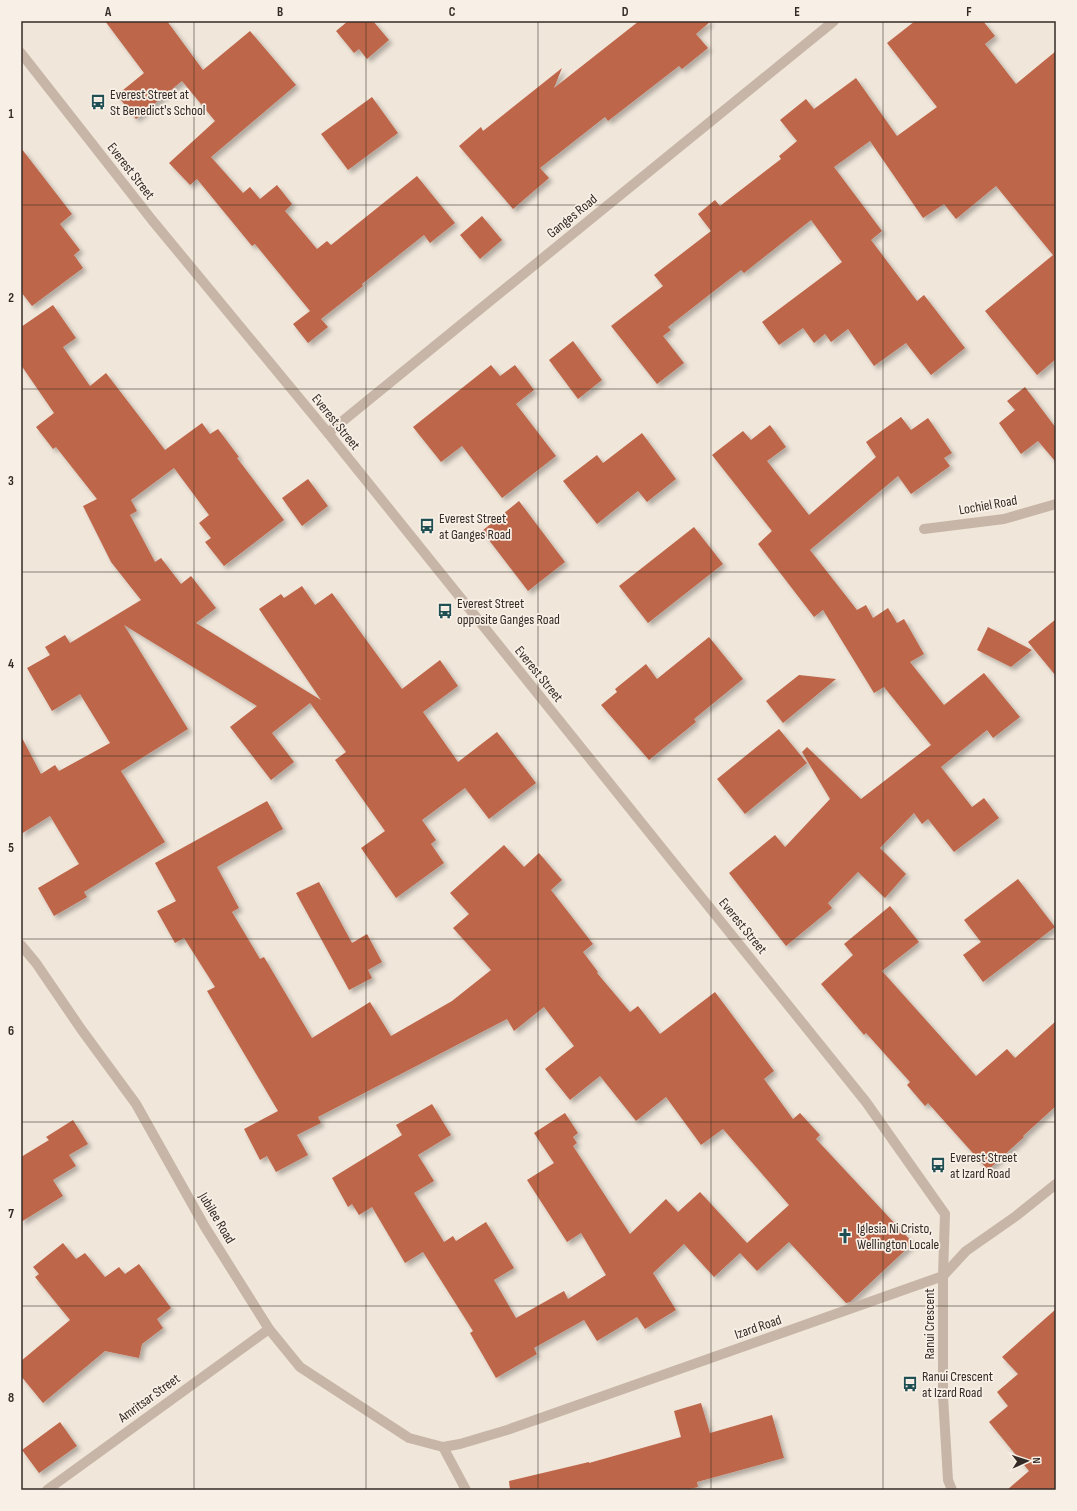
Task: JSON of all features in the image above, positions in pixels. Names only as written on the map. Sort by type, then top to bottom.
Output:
[{"type":"street","name":"Ganges Road","points":[[328,433],[834,21]]},
{"type":"street","name":"Everest Street","points":[[21,53],[152,220],[328,433],[866,1102],[944,1214],[943,1276]]},
{"type":"street","name":"Lochiel Road","points":[[924,529],[1004,519],[1056,504]]},
{"type":"street","name":"Jubilee Road","points":[[21,945],[36,963],[81,1029],[136,1104],[205,1227],[269,1329],[300,1367],[409,1438],[443,1447]]},
{"type":"street","name":"Izard Road","points":[[443,1447],[460,1444],[507,1430],[943,1276],[966,1251],[1016,1216],[1056,1184]]},
{"type":"street","name":"Ranui Crescent","points":[[943,1276],[943,1396],[948,1480],[952,1490]]},
{"type":"street","name":"Amritsar Street","points":[[47,1490],[269,1329]]},
{"type":"street","points":[[443,1447],[466,1490]]},
{"type":"building","points":[[105,21],[167,21],[203,70],[250,31],[296,85],[211,157],[243,193],[250,187],[260,199],[277,185],[292,204],[285,211],[317,249],[327,241],[331,245],[417,176],[455,223],[430,243],[424,235],[362,284],[363,286],[321,319],[328,327],[308,343],[293,324],[310,311],[255,244],[252,246],[197,179],[190,185],[169,163],[215,121],[182,81],[136,119],[117,95],[144,73]]},
{"type":"building","points":[[348,21],[373,21],[389,40],[367,59],[359,49],[354,53],[336,31]]},
{"type":"building","points":[[639,21],[711,21],[696,34],[708,48],[682,69],[679,66],[608,121],[605,117],[540,168],[549,178],[513,209],[459,146],[481,127],[483,131],[562,68],[554,88]]},
{"type":"building","points":[[915,21],[983,21],[995,36],[985,44],[1016,84],[1056,51],[1056,359],[1037,375],[985,311],[1053,255],[996,186],[956,219],[944,204],[923,218],[870,141],[834,167],[882,231],[871,240],[917,301],[924,295],[965,348],[931,375],[906,343],[874,366],[848,329],[831,342],[825,334],[814,343],[803,328],[779,345],[762,322],[842,262],[811,220],[744,273],[741,270],[668,327],[671,330],[663,336],[684,363],[657,384],[611,326],[663,286],[654,275],[711,231],[698,214],[715,200],[720,206],[781,159],[779,156],[797,141],[780,120],[806,99],[814,109],[856,78],[897,136],[937,107],[887,43]]},
{"type":"building","points":[[372,97],[398,133],[348,170],[321,134]]},
{"type":"building","points":[[21,148],[72,214],[60,224],[80,250],[74,255],[83,268],[32,306],[21,292]]},
{"type":"building","points":[[482,216],[502,240],[480,259],[460,235]]},
{"type":"building","points":[[53,305],[76,338],[63,347],[90,386],[106,373],[165,450],[202,423],[210,434],[218,429],[239,457],[237,458],[284,520],[224,566],[205,542],[211,538],[199,523],[209,515],[174,468],[131,500],[137,511],[130,515],[155,562],[161,558],[181,584],[191,576],[216,608],[196,623],[321,700],[259,609],[281,594],[284,598],[302,586],[315,605],[332,593],[402,689],[440,660],[458,686],[423,712],[458,762],[497,732],[536,783],[489,819],[465,788],[422,820],[436,840],[431,844],[444,863],[396,898],[361,848],[385,831],[335,760],[346,752],[310,703],[272,733],[294,762],[271,780],[230,727],[257,706],[124,625],[188,729],[121,771],[165,842],[84,892],[87,897],[54,916],[38,888],[79,864],[50,816],[21,834],[21,736],[41,774],[55,765],[59,771],[110,743],[80,694],[52,711],[27,668],[50,655],[45,647],[65,635],[70,643],[141,600],[111,562],[83,506],[97,499],[56,447],[53,449],[36,427],[54,413],[21,365],[21,327]]},
{"type":"building","points":[[573,341],[602,380],[578,399],[549,360]]},
{"type":"building","points":[[491,365],[500,376],[515,365],[534,390],[516,404],[556,456],[502,498],[462,446],[441,462],[413,427]]},
{"type":"building","points":[[1025,387],[1056,428],[1055,461],[1038,441],[1021,454],[999,423],[1015,410],[1007,401]]},
{"type":"building","points":[[901,417],[911,430],[928,418],[952,453],[944,458],[950,466],[911,494],[898,476],[810,550],[857,610],[866,605],[873,618],[888,608],[897,623],[904,619],[924,654],[910,662],[944,705],[984,673],[1020,717],[993,738],[987,730],[941,767],[972,807],[984,798],[999,818],[954,852],[928,819],[922,824],[914,813],[880,848],[906,874],[885,898],[858,872],[828,903],[832,908],[786,946],[729,873],[775,835],[785,847],[830,799],[802,752],[807,747],[861,799],[931,745],[884,687],[874,693],[823,610],[814,617],[758,544],[772,531],[712,455],[743,431],[751,440],[770,425],[786,447],[767,461],[809,515],[876,457],[866,442]]},
{"type":"building","points":[[642,433],[676,479],[647,502],[638,491],[597,524],[563,481],[597,455],[603,463]]},
{"type":"building","points":[[308,479],[328,506],[302,526],[282,498]]},
{"type":"building","points":[[519,501],[565,562],[528,591],[482,531]]},
{"type":"building","points":[[694,527],[723,564],[648,623],[619,586]]},
{"type":"building","points":[[1056,619],[1056,676],[1028,642]]},
{"type":"building","points":[[988,627],[1032,650],[1011,667],[977,650]]},
{"type":"building","points":[[709,637],[743,679],[694,719],[696,722],[649,760],[601,705],[617,692],[615,689],[646,664],[657,679]]},
{"type":"building","points":[[799,675],[836,679],[783,723],[766,701]]},
{"type":"building","points":[[779,729],[807,763],[745,814],[717,779]]},
{"type":"building","points":[[267,801],[283,829],[217,867],[239,908],[232,912],[260,959],[264,957],[312,1038],[370,1002],[391,1036],[452,1001],[491,970],[453,928],[469,914],[450,893],[504,845],[524,867],[539,853],[562,880],[551,890],[593,944],[583,952],[598,972],[597,973],[630,1012],[638,1006],[660,1034],[715,992],[774,1071],[764,1079],[793,1119],[800,1113],[820,1135],[816,1139],[913,1243],[850,1302],[846,1303],[789,1242],[757,1271],[740,1253],[714,1277],[684,1244],[653,1273],[676,1310],[645,1329],[637,1317],[597,1341],[584,1320],[534,1348],[537,1354],[496,1378],[470,1333],[473,1331],[423,1252],[405,1263],[372,1207],[359,1215],[352,1204],[348,1207],[332,1178],[402,1135],[396,1125],[432,1104],[451,1135],[418,1155],[434,1181],[414,1193],[444,1242],[453,1236],[456,1241],[486,1222],[514,1268],[494,1280],[516,1318],[564,1291],[568,1299],[606,1275],[581,1233],[567,1242],[527,1180],[554,1163],[534,1133],[565,1113],[578,1133],[573,1137],[577,1143],[573,1146],[630,1234],[666,1199],[678,1212],[700,1192],[747,1243],[789,1205],[723,1129],[701,1145],[666,1097],[636,1121],[600,1076],[570,1100],[545,1069],[574,1046],[544,1007],[514,1031],[507,1019],[318,1117],[321,1123],[297,1135],[308,1155],[276,1172],[267,1156],[260,1160],[244,1129],[278,1111],[207,991],[215,987],[184,938],[175,943],[157,911],[176,901],[155,863]]},
{"type":"building","points":[[1018,879],[1055,927],[983,982],[963,955],[981,942],[964,920]]},
{"type":"building","points":[[319,882],[352,943],[367,934],[382,962],[368,970],[372,978],[349,990],[296,893]]},
{"type":"building","points":[[890,906],[919,942],[882,971],[976,1076],[1007,1049],[1015,1058],[1056,1021],[1056,1106],[988,1170],[928,1103],[925,1106],[907,1085],[910,1082],[866,1033],[864,1035],[821,984],[853,955],[844,944]]},
{"type":"building","points":[[73,1120],[88,1144],[69,1155],[76,1166],[53,1180],[63,1196],[21,1222],[21,1157],[49,1140],[46,1137]]},
{"type":"building","points":[[63,1243],[76,1259],[85,1253],[105,1277],[119,1267],[125,1274],[139,1264],[171,1308],[157,1319],[163,1328],[142,1344],[139,1358],[105,1351],[43,1403],[21,1376],[21,1361],[70,1320],[35,1277],[39,1274],[33,1267]]},
{"type":"building","points":[[1056,1309],[1056,1490],[1007,1490],[1029,1471],[989,1422],[1008,1406],[997,1392],[1018,1374],[1002,1357]]},
{"type":"building","points":[[701,1403],[710,1433],[772,1415],[784,1458],[697,1482],[698,1487],[685,1490],[510,1490],[509,1481],[589,1463],[681,1437],[674,1411]]},
{"type":"building","points":[[60,1422],[77,1446],[39,1473],[22,1450]]},
{"type":"place","name":"Everest Street at St Benedict's School","points":[[98,102]]},
{"type":"place","name":"Everest Street at Ganges Road","points":[[427,526]]},
{"type":"place","name":"Everest Street opposite Ganges Road","points":[[445,611]]},
{"type":"place","name":"Everest Street at Izard Road","points":[[938,1165]]},
{"type":"place","name":"Iglesia Ni Cristo, Wellington Locale","points":[[845,1236]]},
{"type":"place","name":"Ranui Crescent at Izard Road","points":[[910,1384]]}]
